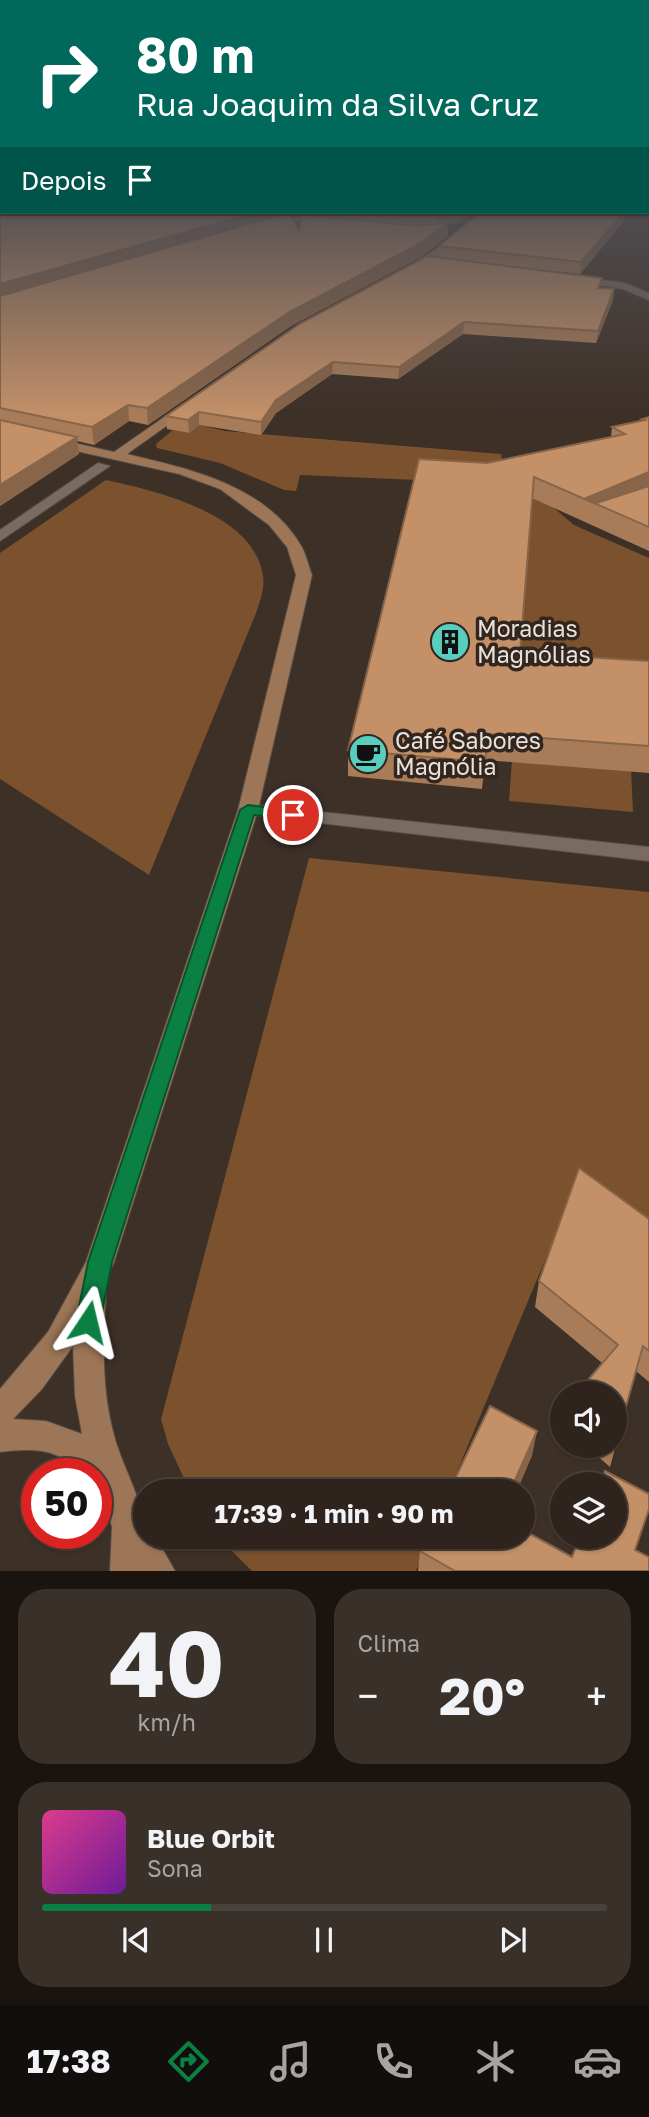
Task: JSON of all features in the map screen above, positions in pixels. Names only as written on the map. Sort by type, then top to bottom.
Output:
[{"type":"main road","points":[[399,276],[411,269]]},
{"type":"main road","points":[[116,456],[194,401]]},
{"type":"main road","points":[[0,430],[216,482],[239,494],[274,522],[299,556],[304,585],[248,810],[100,1262],[88,1322],[89,1382],[99,1439],[129,1527],[158,1571]]},
{"type":"main road","points":[[0,442],[202,490],[242,505],[274,522]]},
{"type":"main road","points":[[0,1410],[44,1361],[72,1322],[100,1262]]},
{"type":"main road","points":[[0,1436],[23,1432],[61,1438],[93,1458],[116,1488]]},
{"type":"main road","points":[[127,1571],[129,1527]]},
{"type":"street","points":[[571,278],[625,286],[649,297]]},
{"type":"street","points":[[0,537],[103,466]]},
{"type":"street","points":[[248,810],[649,854]]},
{"type":"shaded area","points":[[187,422],[225,431],[501,454],[503,465],[574,525],[649,558],[649,687],[518,679],[527,563],[418,480],[300,475],[296,491],[284,490],[220,463],[157,448],[156,444],[173,430],[189,433]]},
{"type":"shaded area","points":[[106,480],[175,499],[223,521],[242,536],[256,554],[263,576],[263,590],[256,613],[149,875],[0,779],[0,553]]},
{"type":"shaded area","points":[[512,760],[631,769],[633,812],[509,801]]},
{"type":"shaded area","points":[[309,858],[649,892],[649,1246],[573,1193],[454,1479],[184,1479],[168,1444],[161,1419]]},
{"type":"shaded area","points":[[230,1549],[425,1549],[416,1571],[252,1571]]},
{"type":"building","points":[[0,269],[52,269],[0,284]]},
{"type":"building","points":[[92,269],[371,269],[291,311],[147,408],[128,405],[92,427],[0,408],[0,296]]},
{"type":"building","points":[[402,269],[533,269],[602,278],[598,288],[614,289],[598,331],[464,322],[399,367],[333,362],[276,400],[261,422],[199,412],[188,420],[166,416],[301,323]]},
{"type":"building","name":"Moradias Magnólias","points":[[649,417],[649,472],[586,498],[597,503],[649,486],[649,527],[534,477],[520,653],[649,661],[649,746],[488,734],[485,762],[348,750],[419,459],[487,463],[625,434],[612,427]]},
{"type":"building","points":[[0,420],[77,437],[0,485]]},
{"type":"building","points":[[579,1168],[649,1219],[649,1351],[643,1346],[627,1403],[627,1381],[588,1381],[618,1345],[539,1281]]},
{"type":"building","points":[[490,1406],[537,1431],[515,1479],[455,1479]]},
{"type":"building","points":[[627,1482],[649,1494],[649,1509],[635,1550],[649,1557],[649,1571],[455,1571],[420,1551],[535,1549],[535,1537],[550,1545],[550,1549],[557,1549],[572,1557],[575,1549],[627,1549]]},
{"type":"place","name":"Moradias Magnólias","points":[[450,642]]},
{"type":"place","name":"Café Sabores Magnólia","points":[[368,754]]},
{"type":"route","points":[[88,1322],[100,1262],[248,810],[293,815]]}]
